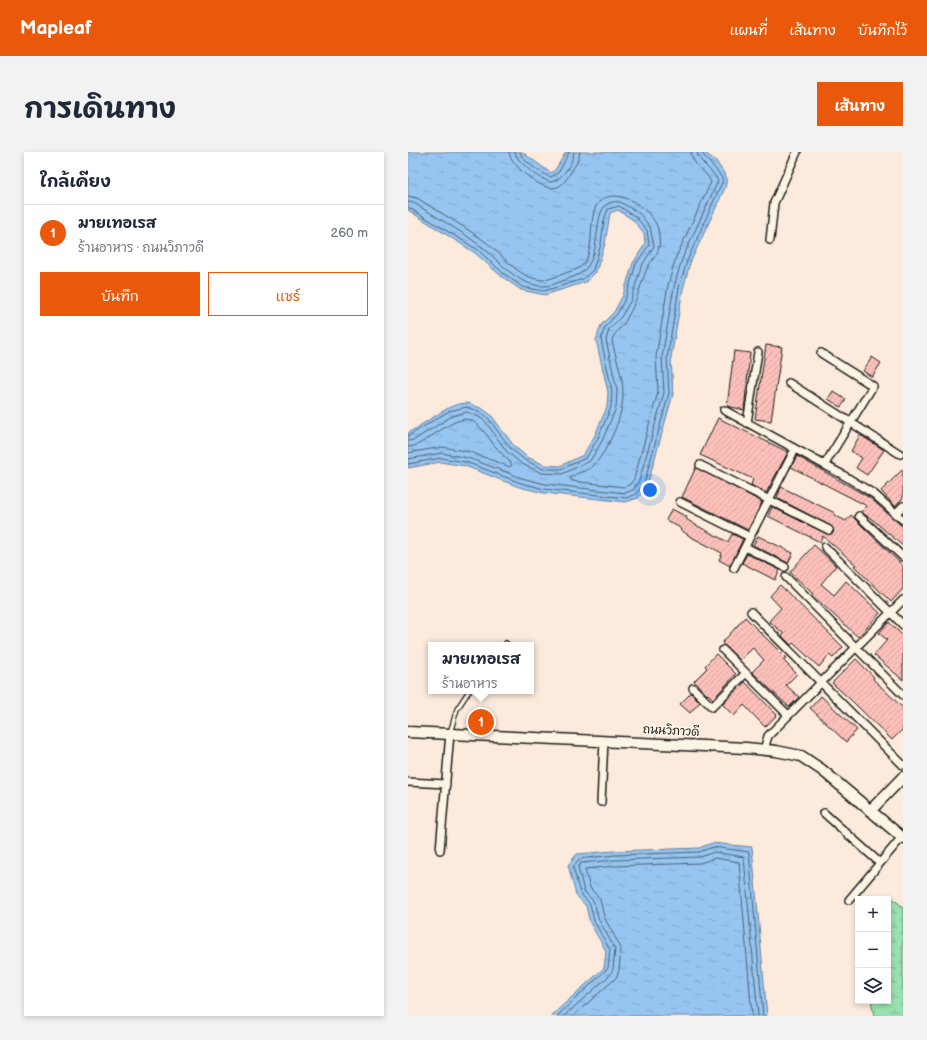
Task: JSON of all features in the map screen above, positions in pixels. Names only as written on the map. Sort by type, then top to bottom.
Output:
[{"type":"street","points":[[770,240],[774,203],[797,152]]},
{"type":"street","points":[[747,423],[758,352]]},
{"type":"street","points":[[821,353],[873,386],[825,464]]},
{"type":"street","points":[[789,383],[900,454]]},
{"type":"street","points":[[724,410],[825,464],[874,494],[903,520]]},
{"type":"street","points":[[734,568],[796,449]]},
{"type":"street","points":[[700,465],[829,530]]},
{"type":"street","points":[[680,502],[750,537]]},
{"type":"street","points":[[896,514],[903,506]]},
{"type":"street","points":[[859,516],[903,557]]},
{"type":"street","points":[[745,547],[785,567]]},
{"type":"street","points":[[825,547],[903,625]]},
{"type":"street","points":[[786,577],[903,695]]},
{"type":"street","points":[[764,750],[768,736],[903,600]]},
{"type":"street","points":[[751,612],[903,765]]},
{"type":"street","points":[[723,650],[788,716]]},
{"type":"street","points":[[693,688],[712,708],[745,674]]},
{"type":"street","name":"ถนนวิภาวดี","points":[[408,732],[764,750],[801,756],[822,770],[903,837]]},
{"type":"street","points":[[440,850],[450,733]]},
{"type":"street","points":[[601,802],[604,741]]},
{"type":"street","points":[[870,811],[903,777]]},
{"type":"street","points":[[408,782],[446,784]]},
{"type":"street","points":[[824,813],[880,863]]},
{"type":"street","points":[[848,900],[903,837]]},
{"type":"lane","points":[[450,733],[457,709],[467,694]]},
{"type":"green space","points":[[891,897],[903,907],[903,1016],[874,1016],[872,1004],[891,1004]]},
{"type":"water","points":[[408,152],[522,152],[551,173],[555,170],[566,152],[704,152],[716,161],[727,178],[725,188],[690,263],[683,289],[671,358],[673,394],[647,486],[638,498],[626,502],[544,493],[519,487],[465,466],[440,462],[408,468],[408,433],[448,408],[458,404],[468,403],[483,409],[491,415],[514,446],[527,457],[545,465],[560,466],[583,455],[594,437],[607,407],[608,392],[596,340],[601,325],[614,312],[623,295],[633,263],[645,244],[644,233],[633,220],[618,210],[610,213],[605,244],[596,272],[586,282],[545,295],[521,290],[501,276],[475,253],[408,210]]},
{"type":"water","points":[[712,843],[752,847],[767,1016],[551,1016],[604,968],[606,951],[590,923],[586,906],[576,895],[568,865],[577,854],[699,848]]},
{"type":"building","points":[[766,345],[782,347],[771,421],[755,419]]},
{"type":"building","points":[[734,351],[750,353],[744,410],[727,406]]},
{"type":"building","points":[[872,357],[881,363],[872,377],[863,371]]},
{"type":"building","points":[[833,391],[846,400],[841,407],[828,399]]},
{"type":"building","points":[[718,418],[788,452],[766,493],[751,485],[753,479],[700,455]]},
{"type":"building","points":[[860,435],[884,450],[867,475],[856,468],[862,458],[851,451]]},
{"type":"building","points":[[797,456],[870,498],[903,527],[903,546],[873,520],[861,512],[867,506],[791,467]]},
{"type":"building","points":[[696,467],[762,502],[748,530],[682,497]]},
{"type":"building","points":[[903,469],[903,498],[895,506],[881,491]]},
{"type":"building","points":[[781,487],[835,513],[834,515],[846,521],[851,515],[903,566],[903,589],[891,602],[854,566],[856,565],[823,536],[820,542],[768,516],[772,507],[827,534],[834,532],[831,526],[777,498]]},
{"type":"building","points":[[672,509],[687,517],[686,519],[694,524],[728,542],[732,534],[743,539],[730,566],[719,560],[722,553],[691,537],[681,530],[682,529],[666,520]]},
{"type":"building","points":[[758,536],[793,553],[788,563],[753,545]]},
{"type":"building","points":[[814,545],[836,566],[821,584],[834,595],[846,581],[880,613],[858,637],[812,595],[813,594],[790,572]]},
{"type":"building","points":[[747,554],[780,570],[775,580],[742,563]]},
{"type":"building","points":[[780,585],[843,647],[833,658],[829,655],[819,667],[793,643],[791,645],[782,636],[784,634],[769,621],[781,608],[770,596]]},
{"type":"building","points":[[745,617],[786,658],[783,660],[797,674],[786,685],[799,697],[789,707],[752,672],[764,660],[753,648],[740,660],[722,643]]},
{"type":"building","points":[[889,622],[903,636],[903,680],[874,655],[887,640],[879,633]]},
{"type":"building","points":[[716,654],[736,674],[713,699],[708,694],[707,695],[694,681],[707,668],[705,666]]},
{"type":"building","points":[[856,659],[874,677],[873,679],[903,708],[903,729],[892,740],[832,683]]},
{"type":"building","points":[[745,682],[777,715],[765,727],[744,705],[734,716],[722,704]]},
{"type":"building","points":[[691,693],[700,702],[690,713],[680,704]]},
{"type":"building","points":[[821,696],[857,730],[846,742],[810,708]]},
{"type":"place","name":"มายเทอเรส","points":[[481,722]]}]
